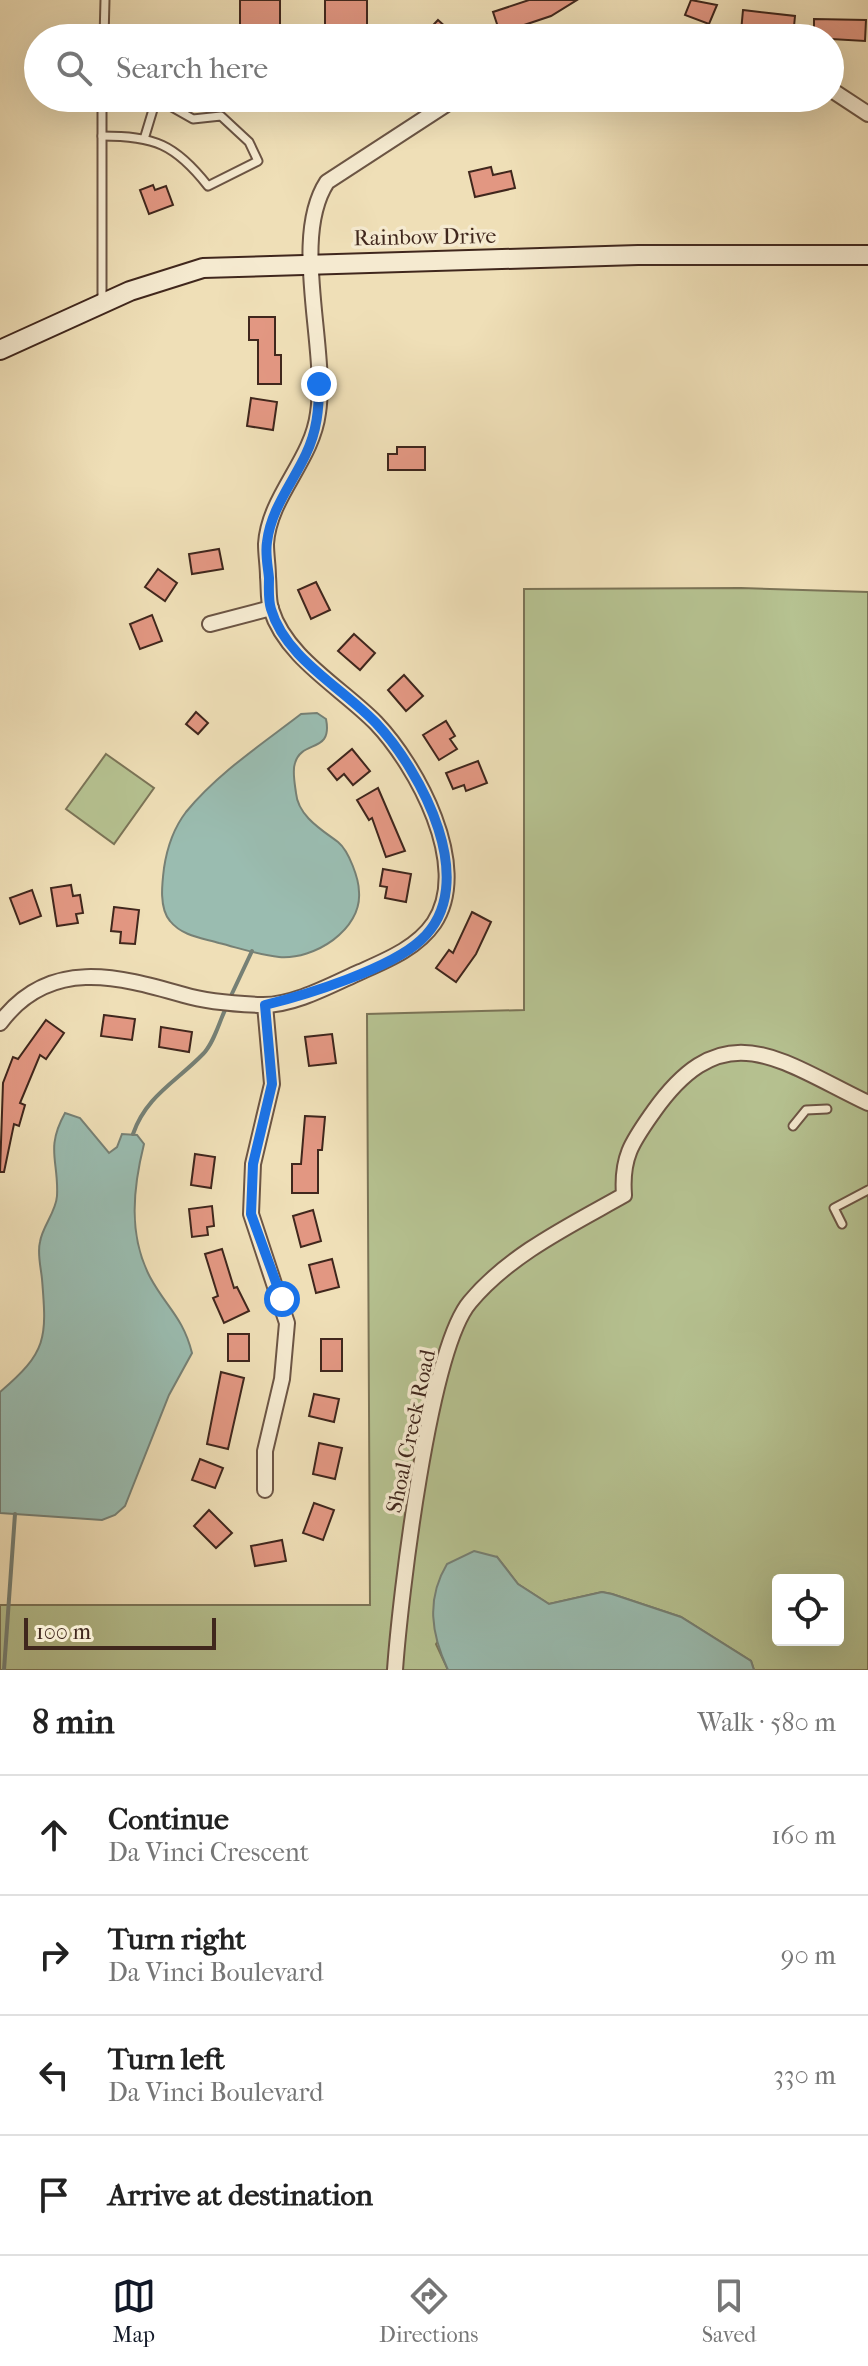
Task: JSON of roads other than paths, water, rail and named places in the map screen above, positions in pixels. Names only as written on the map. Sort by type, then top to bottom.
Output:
[{"type":"street","points":[[844,98],[868,114]]},
{"type":"street","points":[[0,1023],[9,1010],[54,981],[107,976],[146,982],[187,996],[265,1005],[332,984],[420,941],[436,920],[445,896],[443,836],[409,766],[378,725],[309,663],[284,634],[271,608],[266,543],[275,510],[306,453],[319,408],[312,262],[315,200],[327,182],[434,112]]},
{"type":"street","name":"Rainbow Drive","points":[[0,350],[102,304],[203,268],[312,262],[653,255],[868,255]]},
{"type":"street","points":[[210,624],[271,608]]},
{"type":"street","points":[[265,1005],[272,1084],[253,1164],[251,1214],[287,1323],[282,1379],[265,1451],[265,1490]]},
{"type":"street","name":"Shoal Creek Road","points":[[395,1670],[400,1598],[436,1394],[458,1320],[481,1290],[525,1253],[626,1199],[622,1169],[633,1141],[668,1092],[688,1071],[720,1053],[733,1051],[777,1059],[868,1103]]},
{"type":"lane","points":[[104,24],[105,0]]},
{"type":"lane","points":[[102,112],[102,304]]},
{"type":"lane","points":[[145,136],[152,112]]},
{"type":"lane","points":[[102,136],[145,136],[188,161],[208,186],[258,161],[249,142],[221,116],[193,119],[181,112]]},
{"type":"lane","points":[[793,1126],[806,1110],[827,1109]]},
{"type":"lane","points":[[842,1224],[834,1208],[868,1190]]},
{"type":"water","points":[[317,713],[326,719],[327,730],[321,742],[304,751],[295,763],[296,793],[301,809],[342,846],[349,858],[359,886],[358,906],[353,919],[333,940],[293,957],[256,953],[180,930],[167,916],[162,888],[169,846],[181,818],[212,784],[256,748],[301,714]]},
{"type":"water","points":[[65,1113],[80,1118],[109,1153],[117,1147],[122,1134],[137,1135],[144,1144],[135,1194],[138,1245],[150,1277],[179,1321],[192,1353],[169,1395],[125,1506],[115,1515],[102,1520],[0,1513],[0,1392],[27,1366],[43,1331],[39,1246],[56,1202],[54,1146]]},
{"type":"water","points":[[474,1551],[497,1557],[518,1584],[549,1604],[602,1592],[681,1617],[751,1661],[754,1670],[448,1670],[433,1617],[436,1590],[447,1564]]},
{"type":"waterway","points":[[229,1000],[252,951]]},
{"type":"waterway","points":[[133,1134],[154,1099],[207,1049],[226,1008]]},
{"type":"waterway","points":[[4,1670],[15,1514]]}]
